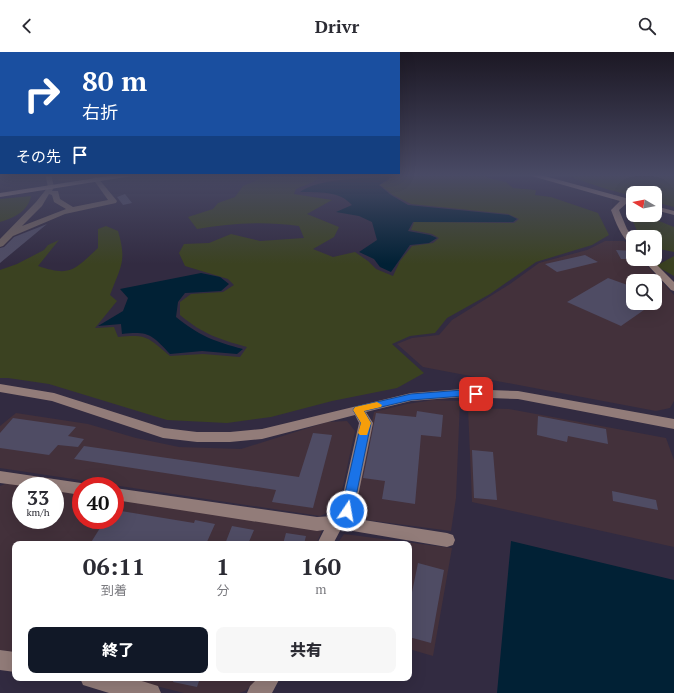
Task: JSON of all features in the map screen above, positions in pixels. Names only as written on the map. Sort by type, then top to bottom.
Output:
[{"type":"street","points":[[0,244],[39,204]]},
{"type":"street","points":[[63,204],[72,210]]},
{"type":"street","points":[[10,234],[47,218],[72,210],[100,204]]},
{"type":"street","points":[[624,204],[615,210],[626,234]]},
{"type":"street","points":[[662,210],[674,213]]},
{"type":"street","points":[[651,266],[674,288]]},
{"type":"street","points":[[0,388],[54,397],[163,433],[197,437],[230,437],[262,434],[411,397],[463,393],[518,395],[674,424]]},
{"type":"street","points":[[327,541],[337,522],[347,511],[366,423],[358,410]]},
{"type":"street","points":[[2,478],[72,488]]},
{"type":"street","points":[[124,495],[317,524],[337,522],[447,540]]},
{"type":"street","points":[[0,660],[12,662]]},
{"type":"street","points":[[102,681],[151,693]]},
{"type":"street","points":[[257,693],[263,690],[268,681]]},
{"type":"shaded area","points":[[605,241],[624,241],[626,242],[626,266],[647,266],[655,274],[626,274],[626,310],[662,310],[662,282],[674,295],[674,401],[670,408],[656,411],[423,367],[397,344],[412,338],[439,335],[452,320],[510,284],[539,263],[587,250]]},
{"type":"shaded area","points":[[433,400],[460,401],[456,498],[451,531],[352,518],[374,412],[407,404]]},
{"type":"shaded area","points":[[468,408],[509,409],[666,438],[674,460],[674,547],[472,502]]},
{"type":"shaded area","points":[[16,413],[88,424],[136,438],[179,447],[241,449],[327,422],[347,421],[355,431],[339,504],[332,511],[320,516],[124,487],[124,477],[72,477],[72,479],[0,468],[0,426]]},
{"type":"shaded area","points":[[8,483],[12,484],[12,529],[64,529],[64,491],[72,493],[72,529],[124,529],[124,500],[322,531],[317,541],[12,541],[12,652],[0,650],[0,486]]},
{"type":"shaded area","points":[[344,534],[398,541],[339,541]]},
{"type":"shaded area","points":[[412,543],[452,548],[433,656],[412,650]]},
{"type":"shaded area","points":[[136,681],[256,681],[245,691],[239,693],[184,693]]},
{"type":"green space","points":[[0,204],[28,204],[19,214],[0,222]]},
{"type":"green space","points":[[217,204],[325,204],[307,214],[339,227],[334,237],[313,249],[333,257],[355,252],[376,269],[393,276],[400,261],[412,246],[433,243],[439,238],[432,234],[411,230],[414,222],[514,223],[519,219],[508,214],[411,204],[571,204],[598,213],[609,235],[592,245],[536,262],[490,294],[447,318],[435,333],[410,336],[392,344],[424,373],[397,388],[332,401],[271,417],[227,423],[167,420],[49,384],[0,378],[0,270],[17,264],[44,250],[48,245],[59,240],[38,266],[58,271],[71,269],[83,262],[98,248],[98,229],[106,226],[118,231],[121,241],[122,263],[110,295],[117,301],[95,328],[114,327],[118,337],[136,336],[147,338],[170,356],[203,354],[240,357],[247,347],[211,335],[188,322],[180,315],[180,302],[191,294],[223,292],[234,285],[228,279],[185,266],[179,253],[184,244],[209,243],[231,234],[260,241],[304,238],[299,226],[286,224],[248,223],[197,229],[188,217],[213,209]]},
{"type":"green space","points":[[662,204],[674,204],[674,207]]},
{"type":"green space","points":[[633,222],[662,222],[674,227],[674,252],[662,249],[662,230],[637,230]]},
{"type":"green space","points":[[674,256],[674,276],[656,266],[662,266],[662,263]]},
{"type":"water","points":[[351,204],[406,204],[509,215],[517,219],[513,222],[413,222],[408,231],[430,235],[437,238],[429,243],[410,245],[391,272],[380,267],[374,259],[359,252],[377,240],[372,222],[359,216],[336,212],[352,205]]},
{"type":"water","points":[[201,273],[220,277],[229,284],[221,291],[185,293],[178,302],[176,317],[192,329],[207,337],[224,344],[243,349],[237,354],[202,351],[170,354],[159,342],[149,336],[138,333],[122,334],[121,324],[98,326],[123,311],[128,298],[120,289]]},
{"type":"water","points":[[511,541],[674,580],[674,693],[497,693]]},
{"type":"building","points":[[47,224],[0,263],[0,248],[4,247],[14,237]]},
{"type":"building","points":[[616,250],[626,251],[626,259],[621,259]]},
{"type":"building","points":[[585,255],[598,262],[557,272],[545,264]]},
{"type":"building","points":[[608,278],[626,284],[626,310],[644,310],[621,326],[567,302]]},
{"type":"building","points":[[417,411],[443,415],[441,437],[421,435],[415,504],[382,499],[385,481],[363,478],[376,413],[416,417]]},
{"type":"building","points":[[538,416],[606,429],[608,444],[568,436],[567,442],[537,435]]},
{"type":"building","points":[[13,418],[76,427],[68,436],[84,439],[78,447],[58,445],[49,455],[0,448],[0,433]]},
{"type":"building","points":[[313,433],[332,435],[313,508],[272,502],[276,490],[74,459],[84,446],[299,477]]},
{"type":"building","points":[[472,450],[493,452],[497,500],[474,498]]},
{"type":"building","points":[[612,491],[656,500],[658,510],[613,501]]},
{"type":"building","points":[[124,511],[194,523],[195,520],[215,524],[207,541],[92,541],[99,529],[124,529]]},
{"type":"building","points":[[232,526],[254,530],[249,541],[226,541]]},
{"type":"building","points":[[286,533],[306,536],[305,541],[284,541]]},
{"type":"building","points":[[418,563],[444,570],[431,643],[412,638],[412,592]]},
{"type":"building","points":[[173,681],[199,681],[197,687]]},
{"type":"slow traffic","points":[[364,433],[366,423],[358,410],[377,405]]},
{"type":"route","points":[[347,511],[366,423],[358,410],[411,397],[463,393],[476,394]]}]
